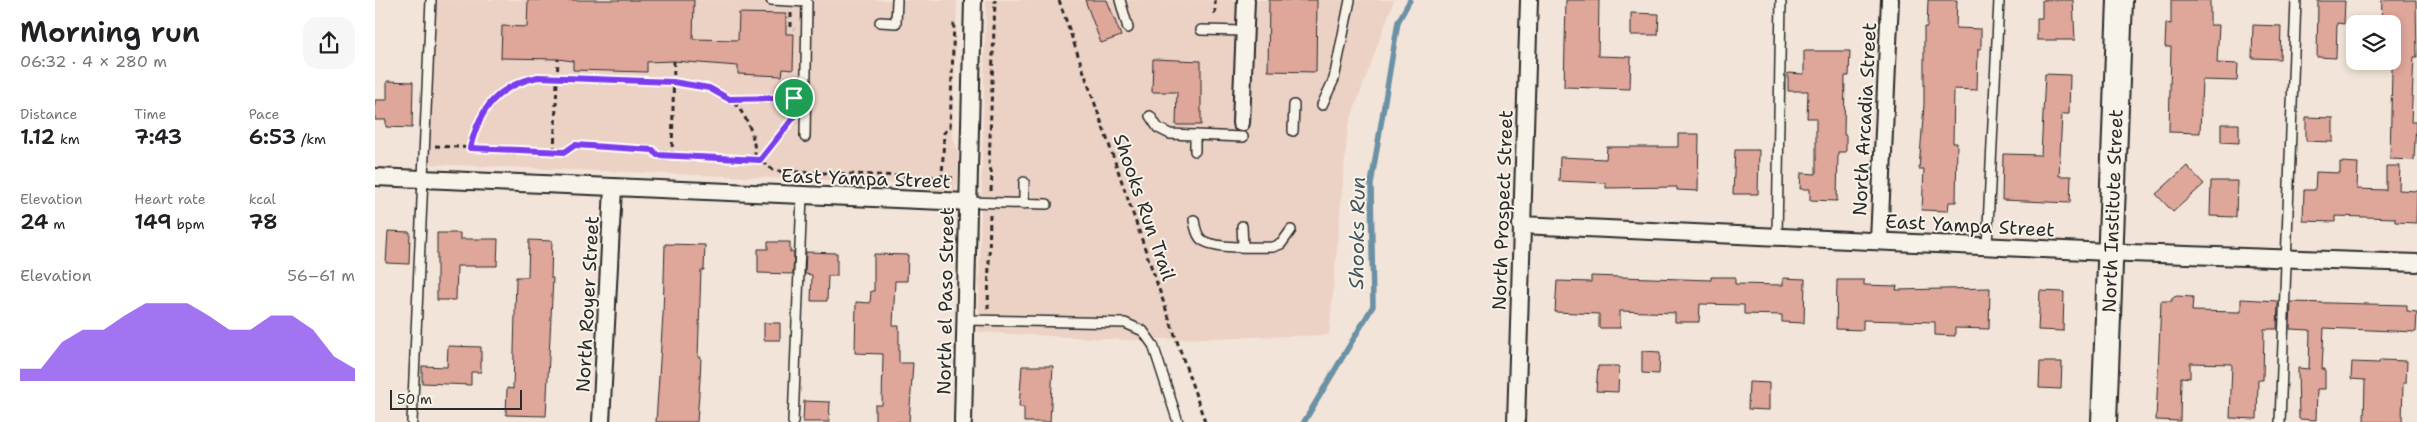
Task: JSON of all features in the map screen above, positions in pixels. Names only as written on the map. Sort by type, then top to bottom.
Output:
[{"type":"street","name":"North el Paso Street","points":[[963,422],[973,0]]},
{"type":"street","points":[[1242,130],[1246,0]]},
{"type":"street","name":"North Prospect Street","points":[[1516,422],[1529,0]]},
{"type":"street","name":"North Arcadia Street","points":[[1879,240],[1890,0]]},
{"type":"street","name":"North Institute Street","points":[[2104,422],[2120,0]]},
{"type":"street","name":"East Yampa Street","points":[[375,177],[967,202]]},
{"type":"street","name":"North Royer Street","points":[[601,422],[613,188]]},
{"type":"street","name":"East Yampa Street","points":[[1521,225],[2110,252],[2417,263]]},
{"type":"lane","points":[[411,422],[431,0]]},
{"type":"lane","points":[[771,0],[807,2],[805,136]]},
{"type":"lane","points":[[881,22],[896,23],[897,0]]},
{"type":"lane","points":[[1120,0],[1128,28]]},
{"type":"lane","points":[[1322,106],[1334,79],[1351,0]]},
{"type":"lane","points":[[1777,236],[1781,0]]},
{"type":"lane","points":[[1987,246],[1999,0]]},
{"type":"lane","points":[[2280,422],[2296,0]]},
{"type":"lane","points":[[1201,30],[1245,31]]},
{"type":"lane","points":[[1293,131],[1294,105]]},
{"type":"lane","points":[[1150,116],[1159,128],[1169,134],[1195,135],[1242,130]]},
{"type":"lane","points":[[1195,135],[1195,151]]},
{"type":"lane","points":[[1024,182],[1024,204]]},
{"type":"lane","points":[[793,422],[802,196]]},
{"type":"lane","points":[[967,202],[1047,204]]},
{"type":"lane","points":[[1194,220],[1201,240],[1213,245],[1273,247],[1281,244],[1291,230]]},
{"type":"lane","points":[[1242,226],[1243,246]]},
{"type":"lane","points":[[965,320],[1125,323],[1143,331],[1153,344],[1178,422]]},
{"type":"path","points":[[988,311],[992,174],[989,165],[995,0]]},
{"type":"path","name":"Shooks Run Trail","points":[[1059,0],[1205,422]]},
{"type":"path","points":[[791,1],[791,28],[800,30]]},
{"type":"path","points":[[942,187],[944,133],[950,127],[954,20]]},
{"type":"path","points":[[554,151],[558,58]]},
{"type":"path","points":[[672,156],[674,61]]},
{"type":"path","points":[[470,148],[479,120],[494,99],[504,91],[527,80],[538,77],[673,82],[709,88],[729,99],[743,114],[754,137],[755,160]]},
{"type":"path","points":[[794,90],[794,108]]},
{"type":"path","points":[[729,99],[794,98]]},
{"type":"path","points":[[760,160],[794,117]]},
{"type":"path","points":[[425,146],[565,152],[575,145],[653,150],[657,155],[760,160],[774,170],[955,178]]},
{"type":"shaded area","points":[[437,0],[957,0],[952,136],[958,151],[958,181],[955,190],[937,192],[924,184],[429,164]]},
{"type":"shaded area","points":[[986,0],[1394,0],[1348,126],[1329,335],[1129,340],[978,332]]},
{"type":"building","points":[[528,0],[694,0],[693,39],[738,40],[739,13],[786,14],[786,34],[794,34],[793,70],[783,69],[782,76],[738,74],[738,66],[674,61],[647,62],[647,72],[573,70],[573,61],[501,58],[502,26],[527,27]]},
{"type":"building","points":[[1085,0],[1107,0],[1121,36],[1101,43]]},
{"type":"building","points":[[1269,0],[1317,0],[1316,72],[1268,71]]},
{"type":"building","points":[[1566,0],[1599,0],[1598,56],[1631,57],[1630,89],[1564,87]]},
{"type":"building","points":[[1928,0],[1957,0],[1956,28],[1981,29],[1981,49],[1978,49],[1977,90],[1954,89],[1953,143],[1957,143],[1956,202],[1949,202],[1948,211],[1922,210],[1924,169],[1919,169],[1924,105],[1924,27],[1927,27]]},
{"type":"building","points":[[2042,0],[2073,0],[2075,40],[2037,40],[2037,18],[2042,18]]},
{"type":"building","points":[[2171,0],[2210,0],[2210,25],[2219,25],[2217,63],[2238,64],[2237,81],[2202,80],[2200,133],[2169,132],[2171,47],[2165,47],[2166,23],[2171,24]]},
{"type":"building","points":[[2382,0],[2416,0],[2417,57],[2414,57],[2411,122],[2416,122],[2414,160],[2390,159],[2392,70],[2401,70],[2401,15],[2381,15]]},
{"type":"building","points":[[2318,1],[2345,1],[2344,24],[2337,23],[2336,58],[2317,57]]},
{"type":"building","points":[[1631,13],[1659,14],[1658,35],[1631,35]]},
{"type":"building","points":[[2253,25],[2281,26],[2280,59],[2252,58]]},
{"type":"building","points":[[1804,51],[1850,51],[1849,76],[1845,76],[1844,135],[1846,135],[1846,152],[1838,152],[1837,201],[1810,200],[1810,189],[1800,189],[1801,173],[1816,174],[1816,118],[1807,118],[1808,91],[1788,91],[1788,73],[1804,74]]},
{"type":"building","points":[[1153,59],[1201,61],[1201,125],[1176,125],[1177,92],[1152,92]]},
{"type":"building","points":[[2045,74],[2070,75],[2069,114],[2062,114],[2059,176],[2071,176],[2070,203],[2002,200],[2003,154],[2041,155]]},
{"type":"building","points":[[387,81],[413,82],[412,128],[386,127],[386,120],[375,120],[375,100],[387,100]]},
{"type":"building","points":[[2306,117],[2333,118],[2333,142],[2306,141]]},
{"type":"building","points":[[2221,124],[2239,124],[2239,143],[2221,142]]},
{"type":"building","points":[[1678,134],[1699,134],[1698,191],[1677,190],[1677,187],[1606,188],[1606,183],[1559,181],[1560,157],[1606,159],[1607,147],[1678,147]]},
{"type":"building","points":[[1735,150],[1759,150],[1758,194],[1733,194]]},
{"type":"building","points":[[2340,162],[2358,163],[2357,189],[2386,190],[2386,166],[2400,166],[2399,190],[2417,191],[2416,223],[2395,222],[2395,218],[2335,216],[2335,222],[2303,221],[2304,190],[2315,190],[2316,172],[2340,173]]},
{"type":"building","points":[[2187,166],[2204,184],[2173,212],[2156,194]]},
{"type":"building","points":[[2211,181],[2237,181],[2236,217],[2210,216]]},
{"type":"building","points":[[388,231],[410,232],[409,264],[386,263]]},
{"type":"building","points":[[437,233],[460,233],[460,239],[498,239],[497,266],[457,266],[456,300],[437,300]]},
{"type":"building","points":[[529,240],[552,241],[551,278],[553,278],[546,416],[506,415],[507,388],[513,389],[516,277],[528,277]]},
{"type":"building","points":[[768,242],[790,242],[790,252],[794,252],[793,274],[758,273],[758,249],[768,249]]},
{"type":"building","points":[[665,244],[705,245],[704,270],[701,270],[698,357],[701,357],[697,422],[656,422],[663,315]]},
{"type":"building","points":[[806,252],[837,253],[837,276],[828,276],[827,301],[811,301],[812,275],[805,274]]},
{"type":"building","points":[[874,254],[908,255],[907,281],[895,281],[893,326],[899,326],[899,363],[913,363],[909,422],[875,422],[875,405],[882,405],[883,354],[855,353],[856,302],[870,303],[871,291],[874,291]]},
{"type":"building","points":[[1591,276],[1711,280],[1711,277],[1735,277],[1735,284],[1783,285],[1783,278],[1805,279],[1804,323],[1782,322],[1782,315],[1744,314],[1744,305],[1700,304],[1699,322],[1675,322],[1675,313],[1620,311],[1620,328],[1599,328],[1599,314],[1555,312],[1557,281],[1591,282]]},
{"type":"building","points":[[1837,280],[1864,280],[1864,285],[1897,286],[1896,290],[1990,288],[1989,329],[1955,328],[1955,336],[1935,335],[1935,322],[1863,320],[1863,330],[1836,329]]},
{"type":"building","points":[[2040,291],[2064,292],[2063,331],[2038,330]]},
{"type":"building","points":[[2177,296],[2193,297],[2192,311],[2241,312],[2241,299],[2278,301],[2277,329],[2264,329],[2263,380],[2258,380],[2257,419],[2230,418],[2232,364],[2190,363],[2190,378],[2181,377],[2180,421],[2156,420],[2161,301],[2172,301],[2172,298]]},
{"type":"building","points":[[2291,302],[2407,305],[2407,311],[2417,312],[2416,332],[2324,328],[2322,369],[2325,369],[2325,389],[2317,389],[2316,420],[2299,419],[2298,368],[2309,369],[2310,330],[2290,329]]},
{"type":"building","points":[[764,323],[780,323],[780,340],[764,340]]},
{"type":"building","points":[[448,346],[481,347],[481,372],[471,372],[471,385],[422,383],[422,366],[447,367]]},
{"type":"building","points":[[1642,351],[1660,352],[1659,374],[1642,373]]},
{"type":"building","points":[[2380,360],[2407,361],[2406,383],[2403,383],[2402,422],[2364,422],[2365,380],[2351,379],[2352,362],[2379,363]]},
{"type":"building","points":[[2040,362],[2062,362],[2061,389],[2039,388]]},
{"type":"building","points":[[1022,366],[1053,366],[1050,422],[1024,422],[1024,407],[1019,407]]},
{"type":"building","points":[[1598,366],[1619,366],[1618,392],[1596,391]]},
{"type":"building","points":[[1749,382],[1769,383],[1769,410],[1748,409]]},
{"type":"building","points":[[804,401],[830,402],[829,422],[803,422]]},
{"type":"waterway","name":"Shooks Run","points":[[1304,422],[1373,306],[1371,184],[1398,22],[1410,0]]},
{"type":"route","points":[[538,77],[673,82],[709,88],[729,99],[794,98],[794,117],[760,160],[657,155],[653,150],[575,145],[565,152],[470,148],[479,120],[494,99],[515,84],[538,77]]}]
